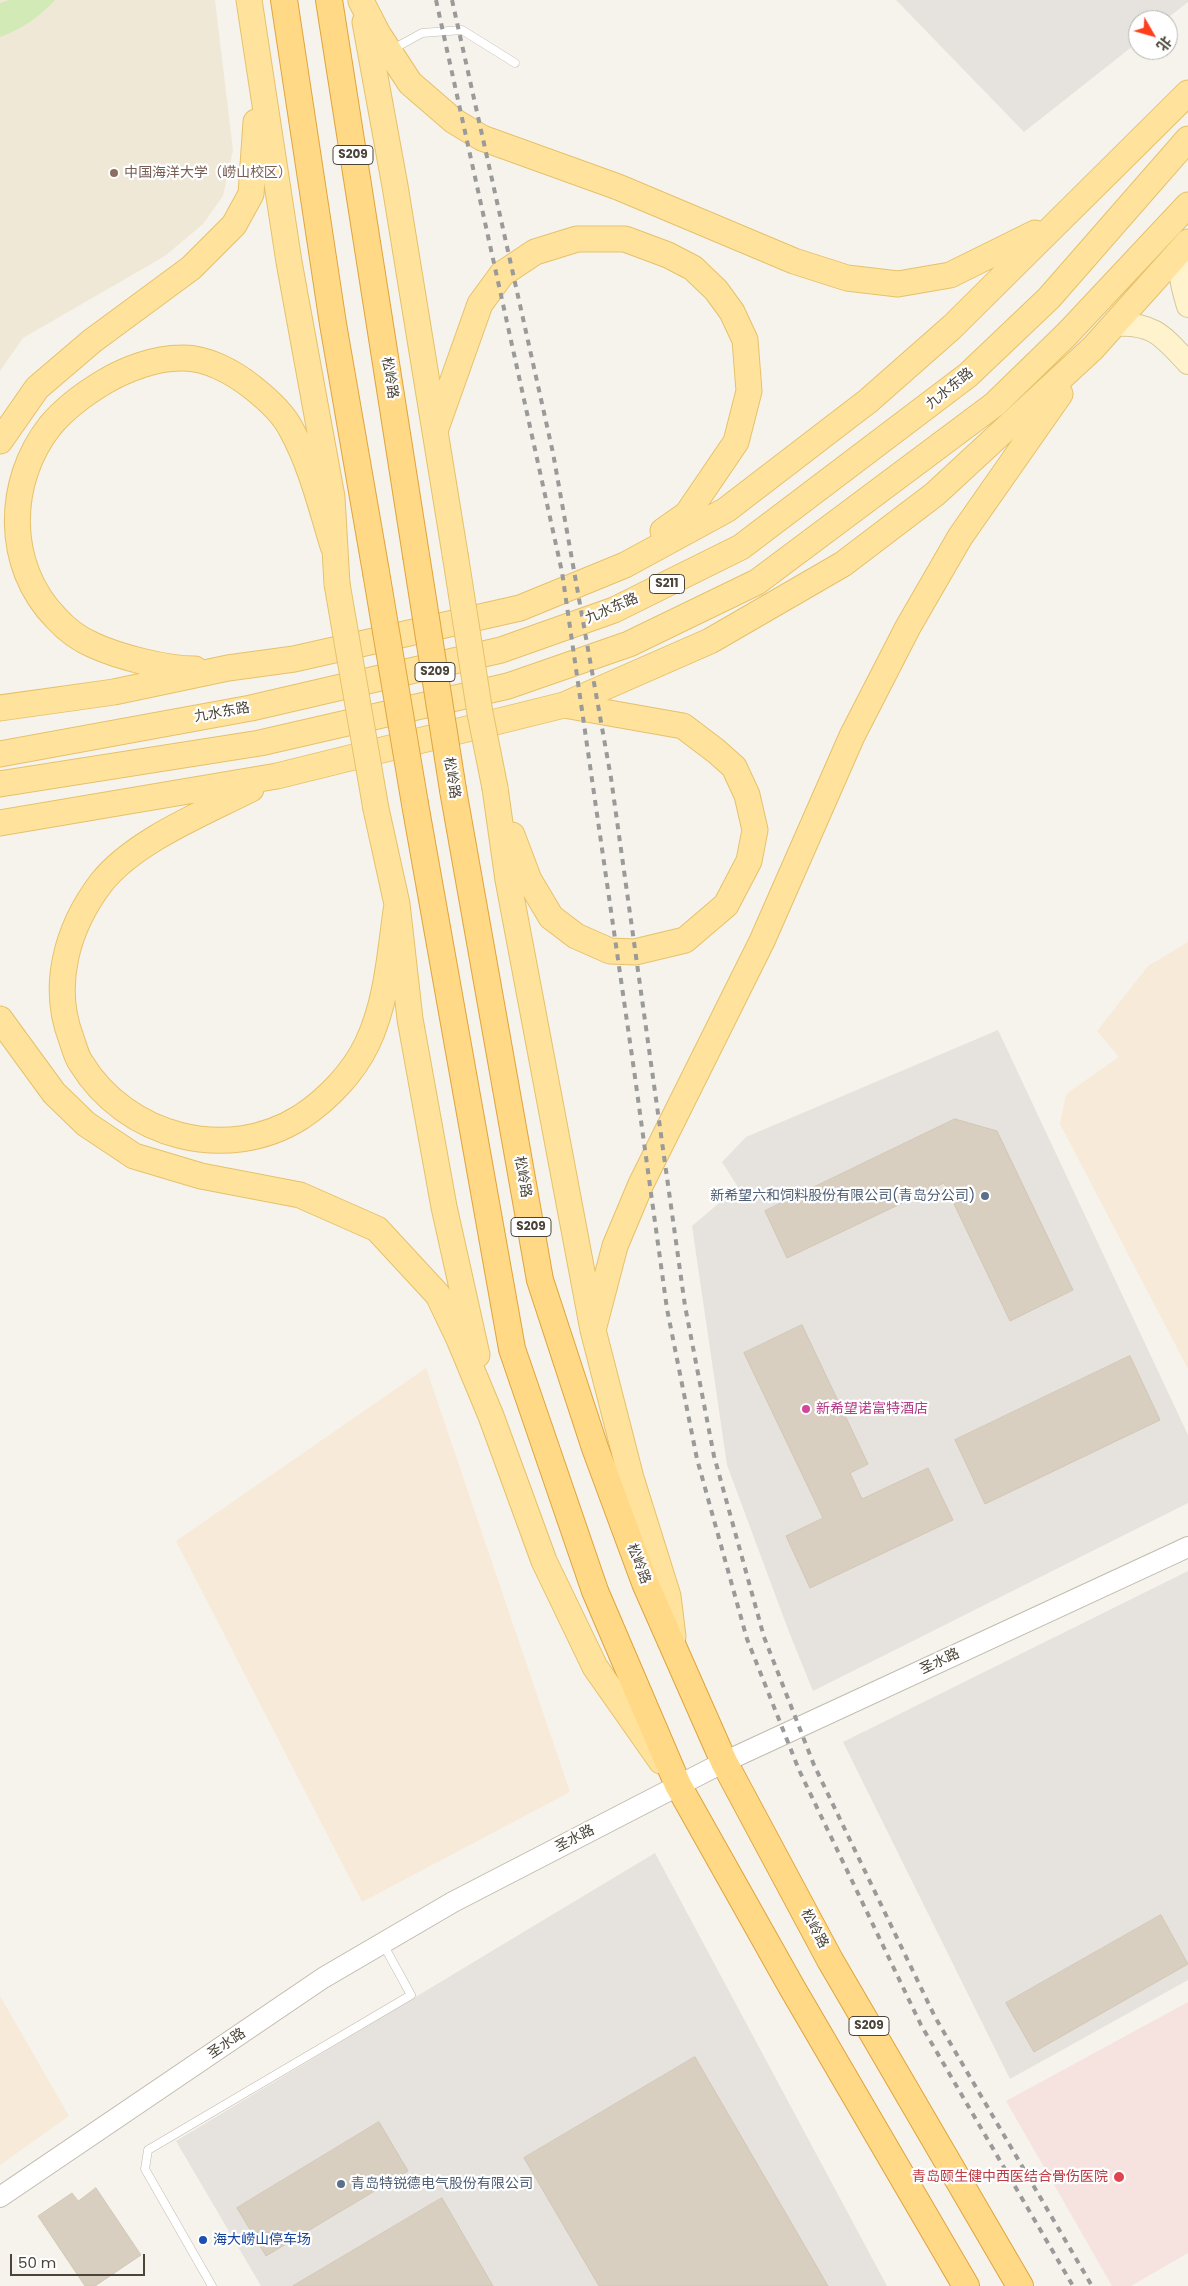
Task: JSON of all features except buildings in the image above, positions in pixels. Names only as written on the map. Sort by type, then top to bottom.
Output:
[{"type":"highway","name":"S209","points":[[284,0],[333,324],[415,804],[512,1349],[595,1591],[678,1785],[791,1986],[966,2286]]},
{"type":"highway","name":"松岭路","points":[[329,0],[453,790],[540,1280],[595,1448],[645,1583],[724,1762],[830,1960],[1020,2286]]},
{"type":"main road","points":[[249,0],[289,262],[332,497],[333,546],[337,584],[376,809],[397,904],[410,1019],[443,1197],[491,1416]]},
{"type":"main road","points":[[361,1],[389,51],[410,83],[454,121],[482,138],[618,187],[794,261],[847,278],[898,284],[950,275],[995,255],[1057,222]]},
{"type":"main road","points":[[361,1],[436,428],[480,712],[495,788],[508,880],[593,1330],[631,1478],[668,1596],[674,1647]]},
{"type":"main road","points":[[0,441],[37,388],[92,341],[191,268],[234,225],[251,194],[258,67]]},
{"type":"main road","points":[[0,708],[114,692],[228,668],[294,660],[520,608],[625,565],[726,510],[852,413],[952,327],[1188,93]]},
{"type":"main road","name":"九水东路","points":[[0,754],[251,708],[502,650],[614,610],[741,548],[968,375],[1049,298],[1188,139]]},
{"type":"main road","points":[[0,784],[260,743],[508,686],[629,644],[749,586],[876,494],[995,404],[1067,334],[1188,205]]},
{"type":"main road","points":[[436,428],[480,304],[502,274],[535,252],[578,239],[625,239],[693,268],[716,290],[732,312],[745,340],[750,391],[736,442],[687,514],[598,577]]},
{"type":"main road","points":[[593,1330],[615,1246],[641,1184],[762,941],[860,720],[908,627],[960,537],[1093,348],[1188,242]]},
{"type":"main road","points":[[1188,246],[1180,260],[1181,285],[1188,306]]},
{"type":"main road","points":[[1114,324],[1148,327],[1162,334],[1188,363]]},
{"type":"main road","points":[[0,823],[277,776],[564,704],[710,641],[843,564],[934,494],[1093,348]]},
{"type":"main road","points":[[228,668],[186,669],[135,659],[93,646],[67,630],[45,607],[30,584],[21,560],[17,530],[18,504],[23,474],[34,451],[50,426],[69,406],[120,372],[147,363],[182,358],[207,362],[237,375],[263,395],[291,428],[311,474],[333,546]]},
{"type":"main road","points":[[495,788],[529,880],[551,917],[576,936],[610,951],[635,952],[686,940],[726,905],[749,861],[755,830],[747,795],[734,767],[683,726],[564,704]]},
{"type":"main road","points":[[277,776],[171,828],[122,862],[102,882],[86,906],[72,933],[63,964],[62,1000],[67,1027],[80,1061],[96,1084],[120,1106],[149,1125],[180,1137],[213,1142],[248,1138],[271,1133],[296,1120],[318,1106],[337,1088],[367,1044],[383,1000],[397,904]]},
{"type":"main road","points":[[0,1019],[54,1093],[86,1124],[134,1156],[201,1176],[300,1196],[377,1229],[438,1295],[459,1339],[491,1416],[544,1561],[595,1667],[678,1785]]},
{"type":"street","name":"圣水路","points":[[0,2197],[323,1978],[454,1902],[724,1762],[1188,1547]]},
{"type":"lane","points":[[389,51],[422,33],[462,30],[515,63]]},
{"type":"lane","points":[[212,2286],[145,2169],[148,2150],[411,1995],[383,1944]]},
{"type":"shaded area","name":"中国海洋大学（崂山校区）","points":[[0,0],[215,0],[233,150],[223,196],[203,224],[165,256],[23,338],[0,371]]},
{"type":"shaded area","points":[[896,0],[1188,0],[1178,10],[1128,10],[1128,50],[1024,132]]},
{"type":"shaded area","points":[[1188,942],[1188,1369],[1060,1124],[1066,1094],[1119,1057],[1097,1031],[1148,966]]},
{"type":"shaded area","points":[[998,1030],[1188,1435],[1188,1503],[813,1691],[727,1465],[692,1226],[738,1187],[722,1162],[746,1137]]},
{"type":"shaded area","points":[[426,1368],[570,1792],[362,1902],[176,1541]]},
{"type":"shaded area","points":[[1188,1571],[1188,1980],[1010,2079],[843,1742]]},
{"type":"shaded area","points":[[655,1853],[887,2286],[261,2286],[176,2141]]},
{"type":"shaded area","points":[[0,1996],[69,2116],[0,2165]]},
{"type":"shaded area","name":"青岛颐生健中西医结合骨伤医院","points":[[1188,2002],[1188,2253],[1131,2286],[1112,2286],[1006,2101]]},
{"type":"green space","points":[[9,0],[55,0],[30,22],[0,37],[0,3]]},
{"type":"railway","points":[[436,0],[562,572],[667,1309],[697,1459],[747,1639],[799,1770],[921,2025],[1073,2286]]},
{"type":"railway","points":[[452,0],[553,453],[611,778],[685,1306],[714,1456],[764,1637],[814,1765],[935,2017],[1092,2286]]},
{"type":"place","name":"中国海洋大学（崂山校区）","points":[[114,173]]},
{"type":"place","name":"新希望六和饲料股份有限公司(青岛分公司)","points":[[985,1196]]},
{"type":"place","name":"新希望诺富特酒店","points":[[806,1409]]},
{"type":"place","name":"青岛颐生健中西医结合骨伤医院","points":[[1119,2177]]},
{"type":"place","name":"青岛特锐德电气股份有限公司","points":[[341,2184]]},
{"type":"place","name":"海大崂山停车场","points":[[203,2240]]}]
